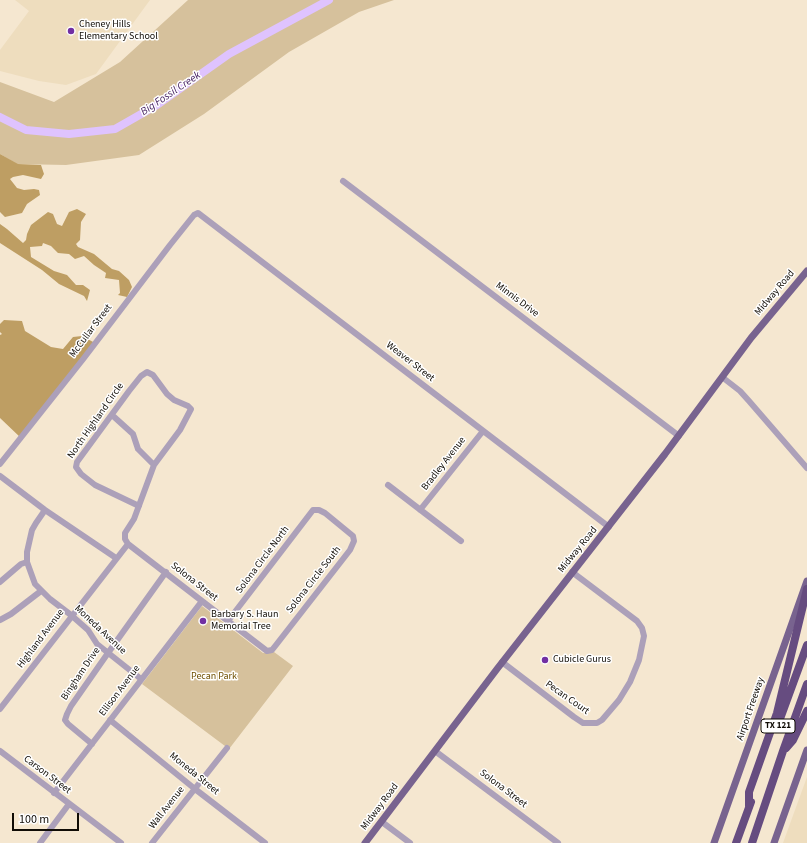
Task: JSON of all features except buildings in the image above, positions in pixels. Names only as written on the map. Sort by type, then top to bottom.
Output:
[{"type":"highway","points":[[749,806],[749,792],[777,713],[807,588]]},
{"type":"highway","name":"TX 121","points":[[736,843],[807,645]]},
{"type":"highway","name":"TX 121","points":[[752,843],[807,684]]},
{"type":"highway","points":[[783,751],[793,740],[807,711]]},
{"type":"main road","name":"Midway Road","points":[[365,843],[502,662],[679,436],[751,338],[807,271]]},
{"type":"main road","name":"Airport Freeway","points":[[714,843],[807,581]]},
{"type":"main road","points":[[774,843],[807,750]]},
{"type":"street","name":"Minnis Drive","points":[[343,181],[679,436]]},
{"type":"street","name":"Weaver Street","points":[[199,214],[609,527]]},
{"type":"street","name":"McCullar Street","points":[[0,464],[84,358],[170,245],[194,215],[199,214]]},
{"type":"street","name":"North Highland Circle","points":[[139,506],[96,485],[81,474],[76,467],[77,462],[144,373],[150,373],[153,375],[174,400],[188,406],[191,409],[180,430],[154,466]]},
{"type":"street","points":[[722,377],[740,391],[807,468]]},
{"type":"street","points":[[112,415],[133,434],[138,449],[154,466],[134,519],[125,533],[125,539],[128,544]]},
{"type":"street","name":"Bradley Avenue","points":[[420,510],[483,431]]},
{"type":"street","points":[[0,476],[45,510],[116,558]]},
{"type":"street","points":[[388,485],[461,541]]},
{"type":"street","name":"Moneda Avenue","points":[[45,510],[32,530],[27,552],[27,562],[35,584],[41,591],[72,615],[88,630],[97,644],[141,679]]},
{"type":"street","name":"Solona Circle North","points":[[228,621],[313,510]]},
{"type":"street","name":"Solona Circle South","points":[[267,651],[272,650],[353,545],[354,539],[349,531],[319,510],[313,510]]},
{"type":"street","name":"Highland Avenue","points":[[0,709],[128,544]]},
{"type":"street","name":"Solona Street","points":[[128,544],[267,651]]},
{"type":"street","points":[[0,582],[21,564],[27,562]]},
{"type":"street","name":"Bingham Drive","points":[[92,744],[72,729],[65,720],[71,706],[166,572]]},
{"type":"street","name":"Pecan Court","points":[[502,662],[583,723],[597,723],[602,720],[619,700],[630,682],[639,660],[644,636],[642,628],[637,621],[572,572]]},
{"type":"street","points":[[0,620],[11,614],[41,591]]},
{"type":"street","name":"Ellison Avenue","points":[[54,793],[202,601]]},
{"type":"street","name":"Moneda Street","points":[[110,720],[195,789],[265,843]]},
{"type":"street","name":"Wall Avenue","points":[[152,843],[227,748]]},
{"type":"street","name":"Solona Street","points":[[435,750],[558,843]]},
{"type":"street","name":"Carson Street","points":[[0,751],[121,843]]},
{"type":"street","points":[[40,843],[70,804]]},
{"type":"street","points":[[382,822],[410,843]]},
{"type":"shaded area","name":"Cheney Hills Elementary School","points":[[15,0],[150,0],[96,74],[66,85],[39,81],[0,71],[0,50],[29,11]]},
{"type":"shaded area","points":[[0,154],[18,164],[41,165],[44,174],[41,179],[23,175],[10,179],[17,188],[24,190],[39,190],[40,195],[27,204],[22,213],[5,217],[0,212]]},
{"type":"shaded area","points":[[77,209],[86,214],[81,222],[80,240],[76,244],[78,247],[94,254],[112,269],[119,271],[129,280],[132,287],[127,297],[118,295],[120,293],[119,280],[105,278],[106,273],[84,256],[75,259],[69,254],[58,253],[51,246],[43,243],[42,246],[30,247],[31,257],[54,271],[67,275],[76,285],[83,285],[90,290],[87,301],[84,296],[59,284],[42,270],[0,243],[0,224],[23,243],[26,240],[31,225],[48,212],[53,214],[57,224],[62,226],[69,212]]},
{"type":"shaded area","points":[[4,320],[22,321],[25,331],[51,347],[63,349],[73,337],[82,336],[95,343],[21,438],[0,418],[0,335],[2,334],[0,332],[0,324]]},
{"type":"shaded area","points":[[807,777],[807,843],[783,843]]},
{"type":"green space","points":[[188,0],[394,0],[359,12],[289,52],[204,114],[139,155],[66,165],[17,164],[0,154],[0,82],[54,102],[120,62]]},
{"type":"green space","name":"Pecan Park","points":[[202,606],[263,653],[274,652],[293,666],[229,749],[142,684]]},
{"type":"waterway","name":"Big Fossil Creek","points":[[0,117],[26,130],[69,134],[115,129],[157,105],[229,54],[329,0]]},
{"type":"place","name":"Cheney Hills Elementary School","points":[[71,31]]},
{"type":"place","name":"Barbary S. Haun Memorial Tree","points":[[203,621]]},
{"type":"place","name":"Cubicle Gurus","points":[[545,660]]}]
